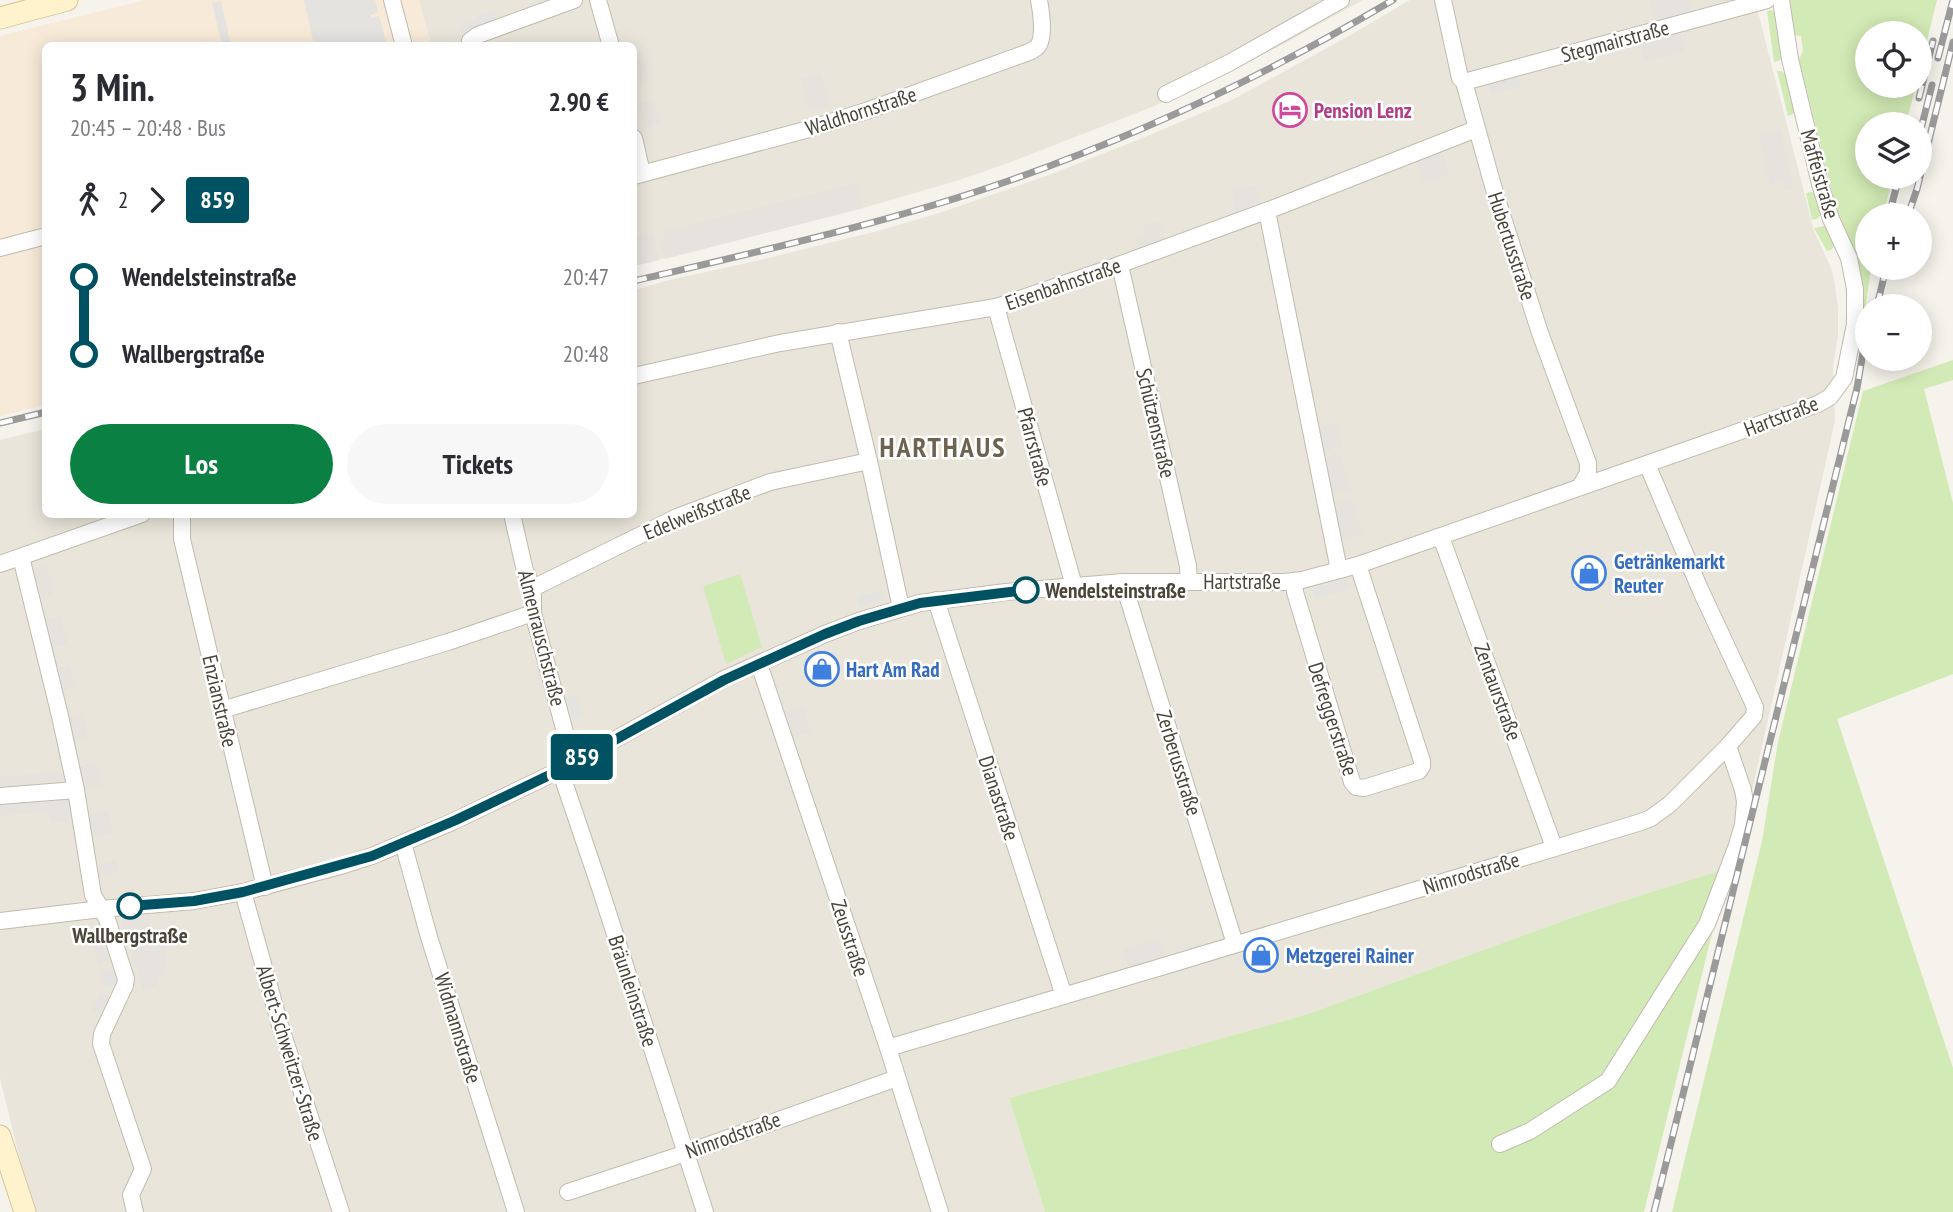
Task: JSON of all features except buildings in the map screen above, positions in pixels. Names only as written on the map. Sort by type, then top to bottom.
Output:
[{"type":"main road","points":[[0,18],[67,0]]},
{"type":"main road","points":[[0,1136],[25,1212]]},
{"type":"street","points":[[392,0],[403,42]]},
{"type":"street","points":[[470,42],[478,35],[574,0]]},
{"type":"street","points":[[598,0],[610,42]]},
{"type":"street","name":"Waldhornstraße","points":[[638,175],[809,129],[1029,52],[1038,46],[1041,39],[1039,0]]},
{"type":"street","points":[[1166,93],[1229,63],[1315,7],[1341,0]]},
{"type":"street","name":"Hubertusstraße","points":[[1443,0],[1460,79],[1464,82],[1476,129],[1543,342],[1588,463],[1588,473],[1580,487]]},
{"type":"street","name":"Stegmairstraße","points":[[1464,82],[1766,0]]},
{"type":"street","name":"Maffeistraße","points":[[1781,0],[1790,59],[1820,184],[1831,219],[1849,258],[1855,289],[1853,339],[1840,386]]},
{"type":"street","name":"Eisenbahnstraße","points":[[637,375],[765,345],[996,307],[1267,211],[1476,129]]},
{"type":"street","points":[[1267,211],[1339,570]]},
{"type":"street","points":[[0,248],[42,237]]},
{"type":"street","name":"Schützenstraße","points":[[1120,265],[1188,566],[1189,581]]},
{"type":"street","name":"Pfarrstraße","points":[[996,307],[1074,586]]},
{"type":"street","points":[[838,332],[901,608]]},
{"type":"street","name":"Hartstraße","points":[[0,921],[194,901],[265,887],[344,865],[456,820],[560,770],[758,664],[825,634],[901,608],[936,600],[1123,582],[1293,581],[1358,565],[1818,404],[1830,397],[1840,386]]},
{"type":"street","name":"Edelweißstraße","points":[[533,588],[677,517],[706,506],[770,482],[869,461]]},
{"type":"street","name":"Nimrodstraße","points":[[888,1048],[1651,818],[1670,804],[1728,746],[1754,716],[1755,707],[1700,589],[1647,464]]},
{"type":"street","points":[[0,564],[131,518]]},
{"type":"street","name":"Enzianstraße","points":[[182,518],[183,539],[265,887]]},
{"type":"street","name":"Almenrauschstraße","points":[[513,518],[525,571],[533,588],[533,613],[575,761]]},
{"type":"street","name":"Zentaurstraße","points":[[1441,537],[1554,847]]},
{"type":"street","points":[[21,557],[76,790],[93,895],[107,919],[126,979],[102,1034],[101,1044],[143,1169],[131,1195],[135,1212]]},
{"type":"street","name":"Defreggerstraße","points":[[1293,581],[1352,782],[1356,787],[1364,788],[1419,771],[1422,761],[1358,565]]},
{"type":"street","name":"Zerberusstraße","points":[[1123,582],[1235,944]]},
{"type":"street","name":"Dianastraße","points":[[936,600],[1064,996]]},
{"type":"street","points":[[222,710],[448,642],[533,613]]},
{"type":"street","name":"Zeusstraße","points":[[758,664],[888,1048],[940,1212]]},
{"type":"street","points":[[1500,1144],[1530,1130],[1608,1081],[1707,924],[1736,848],[1745,802],[1728,746]]},
{"type":"street","name":"Bräunleinstraße","points":[[560,770],[705,1212]]},
{"type":"street","points":[[0,796],[76,790]]},
{"type":"street","name":"Widmannstraße","points":[[403,843],[426,926],[516,1212]]},
{"type":"street","name":"Albert-Schweitzer-Straße","points":[[243,892],[280,1025],[341,1212]]},
{"type":"street","name":"Nimrodstraße","points":[[568,1192],[897,1078]]},
{"type":"shaded area","points":[[145,0],[419,0],[430,42],[42,42],[42,406],[0,416],[0,36]]},
{"type":"shaded area","points":[[304,0],[375,0],[378,12],[370,15],[371,18],[379,16],[386,42],[313,42]]},
{"type":"shaded area","points":[[419,0],[1363,0],[1278,47],[1152,107],[1011,162],[863,208],[637,265],[637,42],[430,42]]},
{"type":"shaded area","points":[[1410,0],[1755,0],[1814,231],[1834,280],[1838,335],[1833,367],[1835,421],[1744,827],[1728,868],[1585,913],[1305,1015],[1009,1098],[1045,1212],[36,1212],[26,1184],[0,1078],[0,440],[42,430],[42,518],[637,518],[637,289],[878,231],[1049,175],[1232,100]]},
{"type":"shaded area","points":[[1650,0],[1689,0],[1691,11],[1656,21]]},
{"type":"shaded area","points":[[221,1],[230,42],[221,42],[212,3]]},
{"type":"shaded area","points":[[493,12],[496,20],[462,33],[459,24],[478,18],[478,15]]},
{"type":"shaded area","points":[[1679,29],[1685,50],[1676,53],[1670,31]]},
{"type":"shaded area","points":[[1670,31],[1676,53],[1646,62],[1639,40]]},
{"type":"shaded area","points":[[640,49],[649,80],[638,83],[637,80],[637,50]]},
{"type":"shaded area","points":[[821,73],[830,105],[809,111],[800,79]]},
{"type":"shaded area","points":[[1518,77],[1521,86],[1491,94],[1489,85]]},
{"type":"shaded area","points":[[654,100],[661,124],[645,129],[638,104]]},
{"type":"shaded area","points":[[1780,129],[1794,188],[1784,191],[1782,181],[1770,184],[1758,134]]},
{"type":"shaded area","points":[[1441,150],[1449,175],[1423,183],[1417,160]]},
{"type":"shaded area","points":[[857,183],[863,208],[665,259],[661,243],[665,242],[662,231]]},
{"type":"shaded area","points":[[1256,186],[1260,206],[1236,214],[1232,190]]},
{"type":"shaded area","points":[[1161,222],[1164,240],[1140,249],[1136,237],[1145,234],[1143,225]]},
{"type":"shaded area","points":[[653,233],[659,260],[637,265],[637,237]]},
{"type":"shaded area","points":[[1337,423],[1343,446],[1323,451],[1319,428]]},
{"type":"shaded area","points":[[1340,454],[1350,489],[1332,493],[1324,458]]},
{"type":"shaded area","points":[[1352,499],[1362,535],[1342,541],[1333,505]]},
{"type":"shaded area","points":[[47,566],[54,595],[40,598],[33,570]]},
{"type":"shaded area","points":[[1347,579],[1349,589],[1315,599],[1312,589]]},
{"type":"shaded area","points":[[881,590],[882,599],[859,607],[857,597]]},
{"type":"shaded area","points":[[60,616],[67,644],[49,649],[42,621]]},
{"type":"shaded area","points":[[70,665],[75,687],[60,691],[54,669]]},
{"type":"shaded area","points":[[576,696],[582,717],[573,719],[567,698]]},
{"type":"shaded area","points":[[802,705],[811,732],[790,738],[782,712]]},
{"type":"shaded area","points":[[82,713],[88,736],[72,740],[66,718]]},
{"type":"shaded area","points":[[95,762],[101,785],[83,789],[79,767]]},
{"type":"shaded area","points":[[62,772],[63,784],[67,784],[75,821],[50,823],[49,812],[0,816],[0,777]]},
{"type":"shaded area","points":[[108,811],[113,833],[92,838],[88,815]]},
{"type":"shaded area","points":[[116,860],[119,872],[98,877],[96,865]]},
{"type":"shaded area","points":[[149,916],[150,928],[161,927],[167,963],[155,986],[143,989],[121,919]]},
{"type":"shaded area","points":[[100,936],[108,961],[99,964],[91,939]]},
{"type":"shaded area","points":[[1159,939],[1165,959],[1130,970],[1123,950]]},
{"type":"shaded area","points":[[111,968],[116,984],[105,987],[100,971]]},
{"type":"shaded area","points":[[100,991],[110,996],[100,1014],[91,1009]]},
{"type":"green space","points":[[1790,0],[1937,0],[1932,21],[1855,21],[1855,98],[1913,98],[1909,112],[1855,112],[1855,189],[1890,189],[1886,203],[1855,203],[1855,254],[1836,208],[1799,59],[1803,51],[1801,36],[1793,35]]},
{"type":"green space","points":[[1767,11],[1776,12],[1783,56],[1774,62]]},
{"type":"green space","points":[[1777,71],[1787,75],[1796,109],[1795,113],[1788,116]]},
{"type":"green space","points":[[1806,193],[1815,193],[1821,215],[1812,220]]},
{"type":"green space","points":[[1824,226],[1835,245],[1827,251],[1814,228]]},
{"type":"green space","points":[[1859,280],[1869,280],[1867,294],[1861,294]]},
{"type":"green space","points":[[1953,360],[1953,380],[1924,389],[1953,503],[1953,674],[1837,719],[1953,1068],[1953,1212],[1672,1212],[1762,841],[1778,742],[1863,391],[1921,371],[1932,371],[1932,367]]},
{"type":"green space","points":[[740,574],[762,647],[726,664],[703,586]]},
{"type":"green space","points":[[1728,868],[1644,1212],[1045,1212],[1009,1098],[1305,1015],[1585,913]]},
{"type":"railway","points":[[637,280],[918,210],[1061,162],[1254,76],[1393,0]]},
{"type":"railway","points":[[1938,58],[1953,0]]},
{"type":"railway","points":[[1932,45],[1933,41]]},
{"type":"railway","points":[[1912,203],[1953,42]]},
{"type":"railway","points":[[1925,112],[1929,98]]},
{"type":"railway","points":[[1892,203],[1896,189]]},
{"type":"railway","points":[[1880,294],[1883,280]]},
{"type":"railway","points":[[1654,1212],[1860,371]]},
{"type":"railway","points":[[0,423],[42,413]]},
{"type":"bus line","name":"859","points":[[130,906],[194,901],[243,892],[372,856],[456,820],[560,770],[724,680],[825,634],[920,603],[1026,590]]},
{"type":"place","name":"Pension Lenz","points":[[1290,110]]},
{"type":"place","name":"Getränkemarkt Reuter","points":[[1589,573]]},
{"type":"place","name":"Wendelsteinstraße","points":[[1026,590]]},
{"type":"place","name":"Hart Am Rad","points":[[822,669]]},
{"type":"place","name":"Wallbergstraße","points":[[130,906]]},
{"type":"place","name":"Metzgerei Rainer","points":[[1261,955]]},
{"type":"district","name":"HARTHAUS","points":[[943,446]]}]
